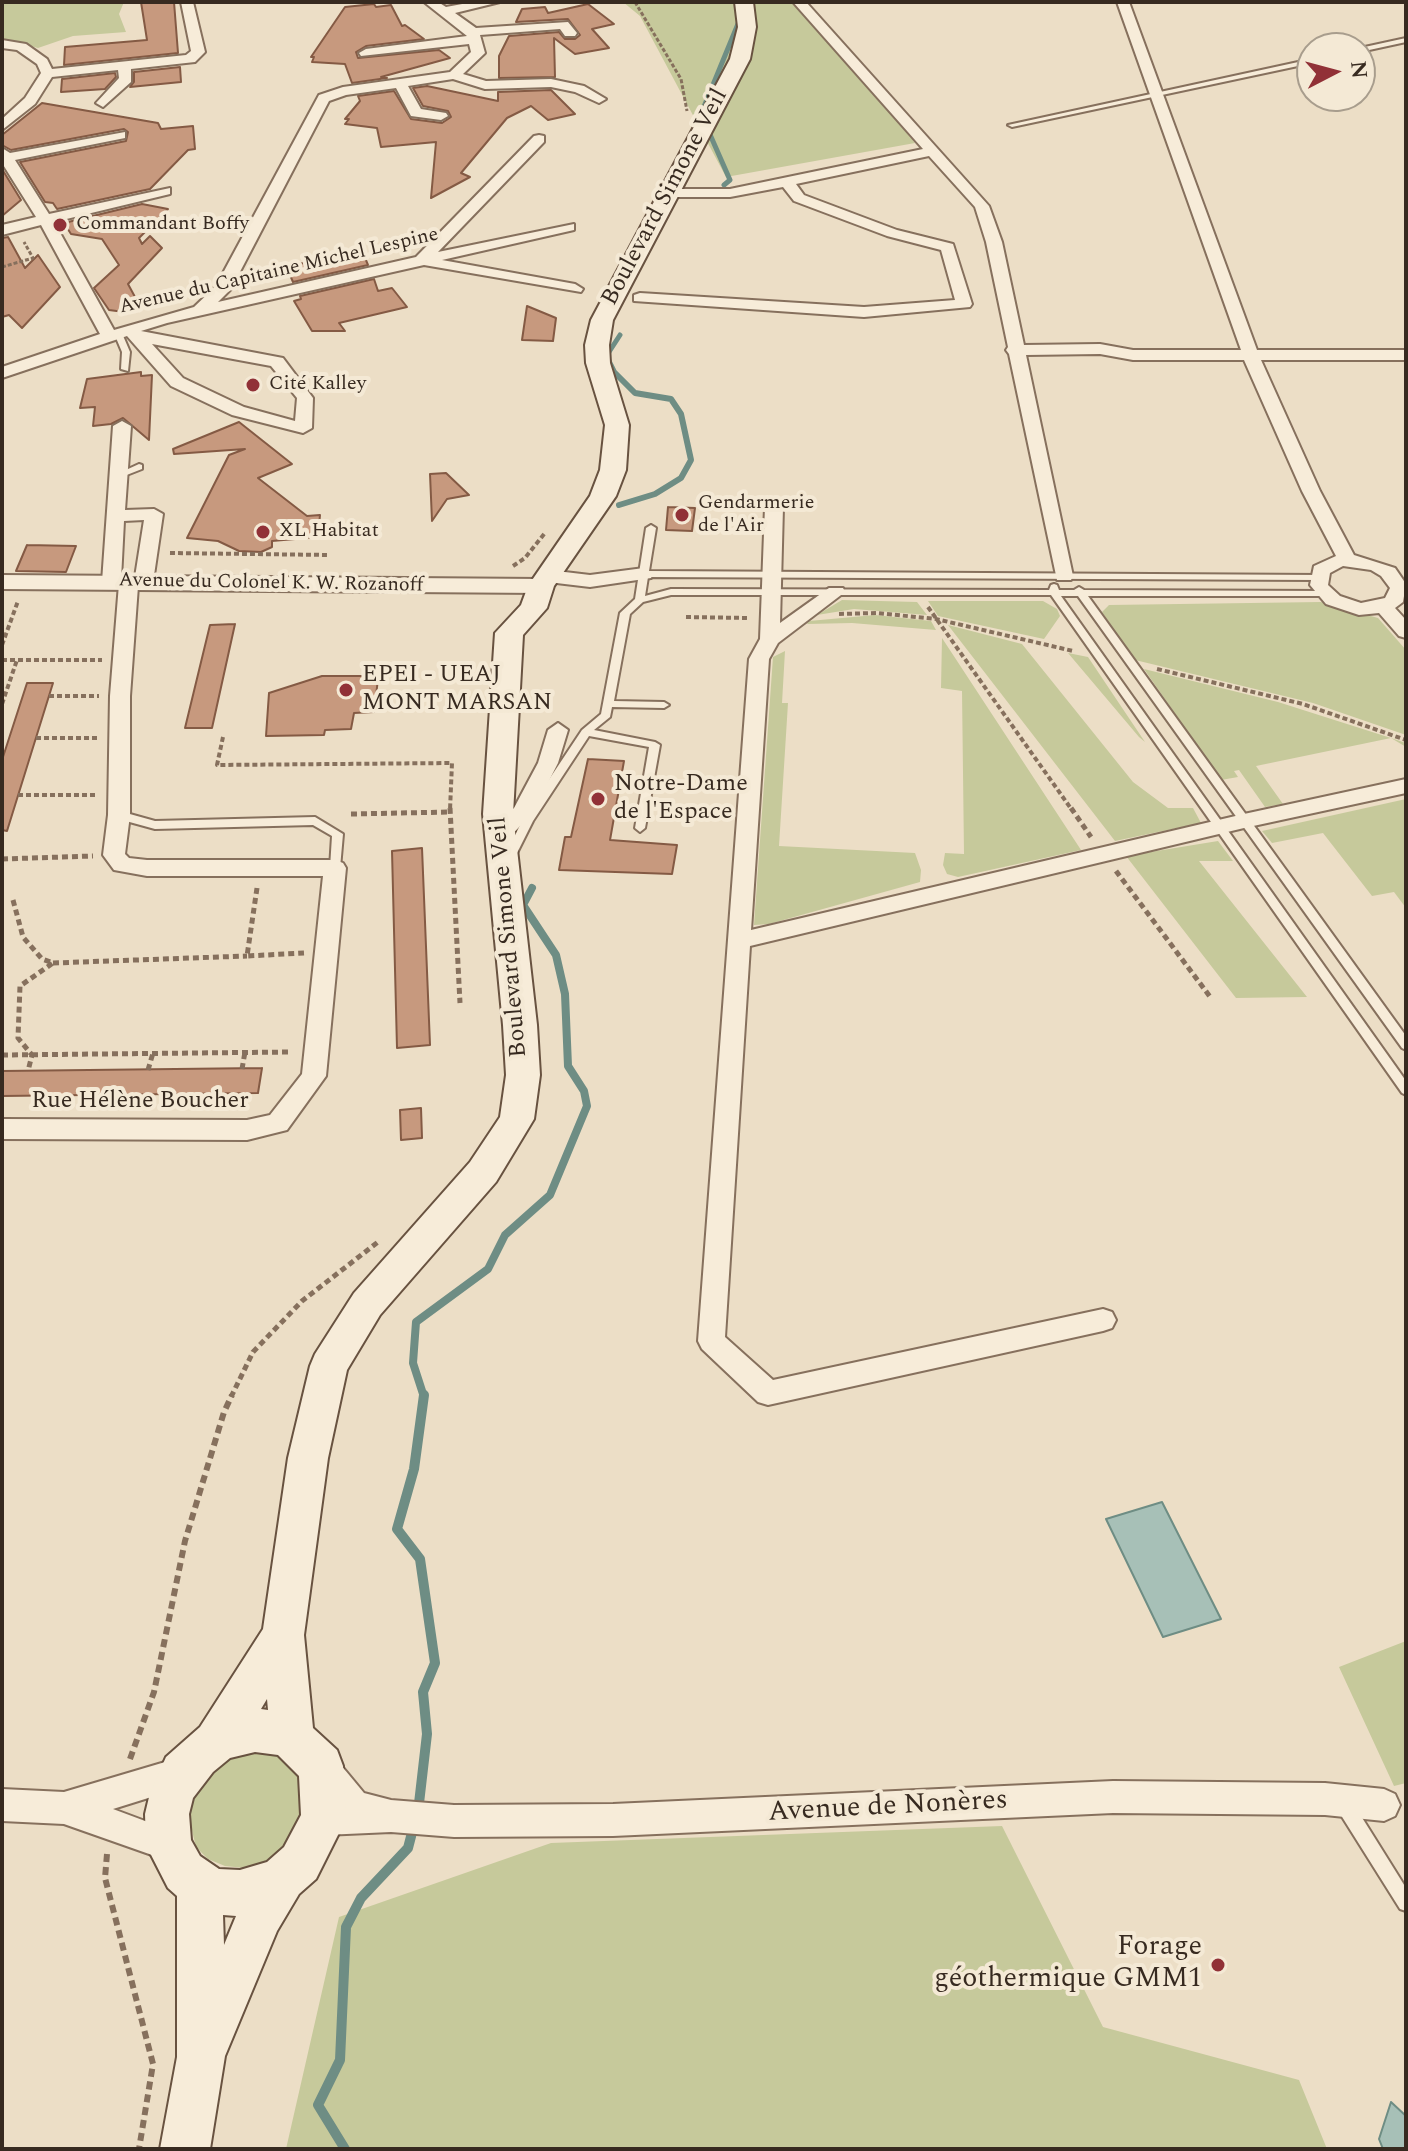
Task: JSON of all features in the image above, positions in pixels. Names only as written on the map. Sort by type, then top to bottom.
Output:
[{"type":"main road","name":"Boulevard Simone Veil","points":[[307,1752],[283,1635],[308,1458],[329,1366],[367,1304],[483,1172],[517,1119],[522,1062],[502,852],[509,633],[533,608],[545,581],[603,496],[613,470],[617,425],[598,363],[597,345],[602,320],[740,59],[747,27],[744,2]]},
{"type":"main road","name":"Boulevard Simone Veil","points":[[215,1742],[283,1635]]},
{"type":"main road","points":[[255,1730],[274,1732],[307,1752],[324,1819],[300,1863],[283,1878],[262,1888],[240,1893],[219,1892],[200,1885],[184,1872],[169,1845],[167,1814],[172,1793],[182,1773],[197,1756],[215,1742],[255,1730]]},
{"type":"main road","points":[[201,2057],[260,1915],[283,1878]]},
{"type":"main road","points":[[185,2149],[201,2057],[200,1885]]},
{"type":"street","points":[[48,73],[190,59],[198,52],[187,2]]},
{"type":"street","points":[[430,2],[446,11],[474,36],[478,53],[454,75]]},
{"type":"street","points":[[446,11],[494,2]]},
{"type":"street","points":[[799,2],[982,206],[994,242],[1014,350],[1064,576]]},
{"type":"street","points":[[1123,2],[1251,356],[1311,491],[1348,561]]},
{"type":"street","points":[[366,53],[563,25],[570,33]]},
{"type":"street","points":[[2,44],[21,47],[42,62],[48,73]]},
{"type":"street","points":[[103,103],[126,79],[124,65]]},
{"type":"street","points":[[2,126],[30,101],[48,73]]},
{"type":"street","points":[[196,312],[223,289],[324,98],[343,91],[454,75],[485,85],[551,83],[579,89],[599,99]]},
{"type":"street","points":[[400,83],[412,118],[441,116]]},
{"type":"street","points":[[120,135],[3,155],[124,334],[177,382],[238,411],[303,428],[305,398],[277,362],[124,334]]},
{"type":"street","points":[[421,261],[539,139]]},
{"type":"street","points":[[667,193],[730,193],[925,153]]},
{"type":"street","points":[[640,298],[864,312],[964,304],[948,247],[892,233],[799,198],[788,183]]},
{"type":"street","points":[[9,228],[165,191]]},
{"type":"street","name":"Avenue du Capitaine Michel Lespine","points":[[2,373],[196,312],[569,227]]},
{"type":"street","points":[[421,261],[575,289]]},
{"type":"street","points":[[1014,350],[1100,349],[1133,355],[1406,355]]},
{"type":"street","points":[[122,426],[116,516],[128,582],[120,696],[119,805],[114,855],[122,865],[147,868],[335,868]]},
{"type":"street","points":[[774,507],[770,628],[759,659],[711,1341],[768,1393],[1103,1320]]},
{"type":"street","points":[[116,516],[154,514],[148,552],[128,582]]},
{"type":"street","points":[[1348,561],[1377,566],[1402,584],[1398,596],[1384,607],[1372,609],[1345,606],[1321,585],[1329,565],[1348,561]]},
{"type":"street","name":"Avenue du Colonel K. W. Rozanoff","points":[[13,582],[590,581],[644,574]]},
{"type":"street","points":[[770,628],[800,618],[836,592]]},
{"type":"street","points":[[1384,607],[1406,632]]},
{"type":"street","points":[[502,852],[548,763],[558,730]]},
{"type":"street","points":[[738,941],[1220,826],[1406,786]]},
{"type":"street","name":"Rue Hélène Boucher","points":[[2,1129],[247,1130],[278,1123],[314,1076],[335,868]]},
{"type":"street","name":"Avenue de Nonères","points":[[307,1752],[355,1807],[391,1816]]},
{"type":"street","points":[[64,1808],[182,1773]]},
{"type":"street","name":"Avenue de Nonères","points":[[324,1819],[391,1816],[454,1821],[613,1820],[1113,1797],[1341,1800],[1395,1804]]},
{"type":"street","points":[[2,1805],[64,1808],[169,1845]]},
{"type":"lane","points":[[1376,47],[1406,40]]},
{"type":"lane","points":[[1012,125],[1296,64]]},
{"type":"lane","points":[[124,334],[125,369]]},
{"type":"lane","points":[[119,475],[139,467]]},
{"type":"lane","points":[[640,600],[651,528]]},
{"type":"lane","points":[[644,574],[836,592],[1080,593],[1321,585]]},
{"type":"lane","points":[[1054,593],[1064,576]]},
{"type":"lane","points":[[1064,576],[1080,593],[1406,1045]]},
{"type":"lane","points":[[502,852],[528,820],[586,732],[606,715],[611,704],[625,613],[640,600],[671,592],[771,584],[1064,576],[1321,585]]},
{"type":"lane","points":[[1054,593],[1406,1090]]},
{"type":"lane","points":[[611,704],[664,705]]},
{"type":"lane","points":[[586,732],[655,745],[640,828]]},
{"type":"lane","points":[[119,805],[155,825],[315,821],[338,834],[335,868]]},
{"type":"lane","points":[[1341,1800],[1406,1903]]},
{"type":"path","points":[[2,267],[33,258],[9,228]]},
{"type":"path","points":[[148,552],[329,555]]},
{"type":"path","points":[[2,645],[10,623],[13,582]]},
{"type":"path","points":[[917,592],[1103,854],[1211,998]]},
{"type":"path","points":[[800,618],[877,613],[936,619],[1100,657]]},
{"type":"path","points":[[686,617],[770,628]]},
{"type":"path","points":[[2,623],[10,623]]},
{"type":"path","points":[[2,660],[123,660]]},
{"type":"path","points":[[2,704],[17,660]]},
{"type":"path","points":[[1130,663],[1303,704],[1406,740]]},
{"type":"path","points":[[49,696],[120,696]]},
{"type":"path","points":[[223,737],[217,765],[452,763],[450,812],[460,1003]]},
{"type":"path","points":[[36,738],[122,738]]},
{"type":"path","points":[[18,795],[119,805]]},
{"type":"path","points":[[351,814],[450,812]]},
{"type":"path","points":[[2,859],[114,855]]},
{"type":"path","points":[[247,956],[260,868]]},
{"type":"path","points":[[13,900],[23,937],[42,959],[53,963],[326,953]]},
{"type":"path","points":[[32,1055],[18,1038],[20,986],[53,963]]},
{"type":"path","points":[[2,1055],[317,1051]]},
{"type":"path","points":[[242,1069],[245,1052]]},
{"type":"path","points":[[148,1070],[153,1053]]},
{"type":"path","points":[[28,1071],[32,1055]]},
{"type":"green space","points":[[2,2],[124,2],[119,14],[126,32],[73,36],[38,48],[2,38]]},
{"type":"green space","points":[[623,2],[799,2],[915,143],[726,177],[640,16]]},
{"type":"green space","points":[[842,600],[917,602],[927,615],[854,609],[817,615]]},
{"type":"green space","points":[[928,601],[1043,601],[1057,609],[1060,616],[1044,639],[938,616]]},
{"type":"green space","points":[[1321,602],[1378,618],[1406,650],[1406,735],[1313,703],[1135,660],[1102,612],[1109,605]]},
{"type":"green space","points":[[875,615],[931,621],[936,630],[852,623],[807,624],[809,621]]},
{"type":"green space","points":[[948,625],[1022,644],[1133,782],[1168,808],[1193,808],[1201,823],[1115,841]]},
{"type":"green space","points":[[942,638],[1081,850],[958,877],[947,874],[943,865],[945,853],[964,854],[962,691],[941,688]]},
{"type":"green space","points":[[785,651],[782,703],[788,703],[779,846],[915,853],[921,870],[920,882],[769,924],[754,925],[773,657]]},
{"type":"green space","points":[[1068,653],[1088,657],[1145,742],[1139,737]]},
{"type":"green space","points":[[1144,669],[1278,702],[1391,738],[1256,766],[1283,804],[1265,807],[1239,770],[1234,771],[1238,777],[1221,780]]},
{"type":"green space","points":[[1406,799],[1406,908],[1394,892],[1372,896],[1323,833],[1272,843],[1262,831]]},
{"type":"green space","points":[[1218,841],[1233,861],[1199,861],[1307,997],[1236,998],[1126,856]]},
{"type":"green space","points":[[1406,1641],[1406,1783],[1394,1786],[1339,1667]]},
{"type":"green space","points":[[249,1750],[268,1751],[285,1759],[297,1772],[304,1791],[304,1811],[283,1849],[265,1861],[245,1868],[225,1866],[208,1859],[196,1847],[188,1814],[192,1795],[214,1765]]},
{"type":"green space","points":[[1002,1826],[1103,2027],[1299,2080],[1327,2149],[286,2149],[339,1917],[551,1843]]},
{"type":"water","points":[[1162,1502],[1221,1619],[1163,1637],[1106,1519]]},
{"type":"water","points":[[1391,2102],[1406,2116],[1406,2149],[1383,2149],[1379,2139]]},
{"type":"building","points":[[141,2],[174,2],[178,53],[64,65],[65,47],[147,40]]},
{"type":"building","points":[[374,4],[376,7],[391,5],[402,26],[424,39],[366,46],[356,52],[358,58],[439,50],[450,58],[381,77],[387,78],[352,83],[345,64],[312,62],[314,57],[311,57],[345,7]]},
{"type":"building","points":[[588,4],[614,24],[592,29],[609,48],[575,54],[554,38],[555,77],[499,78],[499,56],[509,36],[559,32],[565,39],[575,39],[580,35],[568,19],[516,22],[522,9],[545,7],[548,13]]},
{"type":"building","points":[[180,67],[181,82],[130,87],[134,82],[134,72]]},
{"type":"building","points":[[115,73],[116,77],[105,89],[61,92],[62,79]]},
{"type":"building","points":[[427,86],[498,101],[498,92],[551,90],[575,114],[548,120],[531,106],[507,118],[461,173],[470,177],[431,198],[436,142],[381,147],[377,128],[345,124],[349,119],[345,119],[360,101],[358,96],[394,91],[411,119],[442,123],[451,117],[448,111],[423,106],[413,88]]},
{"type":"building","points":[[42,103],[158,123],[161,129],[193,126],[195,149],[188,150],[150,189],[57,209],[53,203],[45,202],[20,162],[126,141],[128,132],[124,129],[11,150],[2,145],[2,135]]},
{"type":"building","points":[[2,169],[21,200],[2,216]]},
{"type":"building","points":[[142,204],[168,209],[139,238],[142,244],[150,236],[162,248],[128,284],[135,297],[124,312],[109,310],[94,288],[119,265],[102,239],[71,234],[64,223]]},
{"type":"building","points":[[8,237],[25,268],[38,255],[60,287],[22,328],[9,315],[2,317],[2,238]]},
{"type":"building","points":[[363,253],[368,265],[293,282],[286,266]]},
{"type":"building","points":[[374,279],[378,291],[392,288],[407,307],[339,323],[345,331],[312,331],[294,301],[301,299],[300,296]]},
{"type":"building","points":[[527,306],[556,318],[553,341],[522,340]]},
{"type":"building","points":[[141,372],[141,376],[152,375],[149,440],[123,418],[111,424],[93,426],[95,407],[80,408],[87,379]]},
{"type":"building","points":[[239,422],[292,464],[258,478],[307,516],[320,515],[318,537],[272,541],[272,547],[261,552],[239,551],[218,541],[187,538],[229,455],[245,449],[174,454],[173,449]]},
{"type":"building","points":[[446,473],[469,495],[447,499],[432,521],[430,474]]},
{"type":"building","points":[[668,507],[695,508],[692,531],[666,530]]},
{"type":"building","points":[[27,545],[76,546],[66,572],[16,571]]},
{"type":"building","points":[[235,624],[212,728],[185,728],[210,625]]},
{"type":"building","points":[[322,676],[378,679],[374,712],[354,713],[351,729],[325,730],[324,735],[266,736],[269,693]]},
{"type":"building","points":[[27,683],[53,683],[7,831],[2,830],[2,760]]},
{"type":"building","name":"Notre-Dame de l'Espace","points":[[588,759],[624,761],[610,840],[677,845],[672,874],[559,870],[565,837],[571,837]]},
{"type":"building","points":[[422,848],[430,1045],[397,1048],[392,851]]},
{"type":"building","points":[[262,1068],[258,1093],[2,1096],[2,1071]]},
{"type":"building","points":[[421,1108],[422,1138],[401,1140],[400,1110]]},
{"type":"waterway","points":[[724,185],[730,180],[701,114],[747,2]]},
{"type":"waterway","points":[[607,355],[620,335]]},
{"type":"waterway","points":[[608,353],[606,356],[614,372],[635,393],[671,399],[681,414],[691,460],[681,478],[655,494],[619,505]]},
{"type":"waterway","points":[[424,1396],[413,1363],[416,1322],[488,1269],[505,1235],[550,1195],[587,1106],[584,1091],[568,1066],[565,994],[556,955],[523,905],[532,888]]},
{"type":"waterway","points":[[418,1812],[427,1734],[423,1692],[435,1663],[420,1559],[397,1529],[414,1469],[424,1396]]},
{"type":"waterway","points":[[345,2149],[318,2105],[340,2060],[346,1927],[361,1898],[408,1848],[414,1825]]},
{"type":"place","name":"Commandant Boffy","points":[[60,225]]},
{"type":"place","name":"Cité Kalley","points":[[253,385]]},
{"type":"place","name":"Gendarmerie de l'Air","points":[[682,515]]},
{"type":"place","name":"XL Habitat","points":[[263,532]]},
{"type":"place","name":"EPEI - UEAJ MONT MARSAN","points":[[346,690]]},
{"type":"place","name":"Notre-Dame de l'Espace","points":[[598,799]]},
{"type":"place","name":"Forage géothermique GMM1","points":[[1218,1965]]}]
